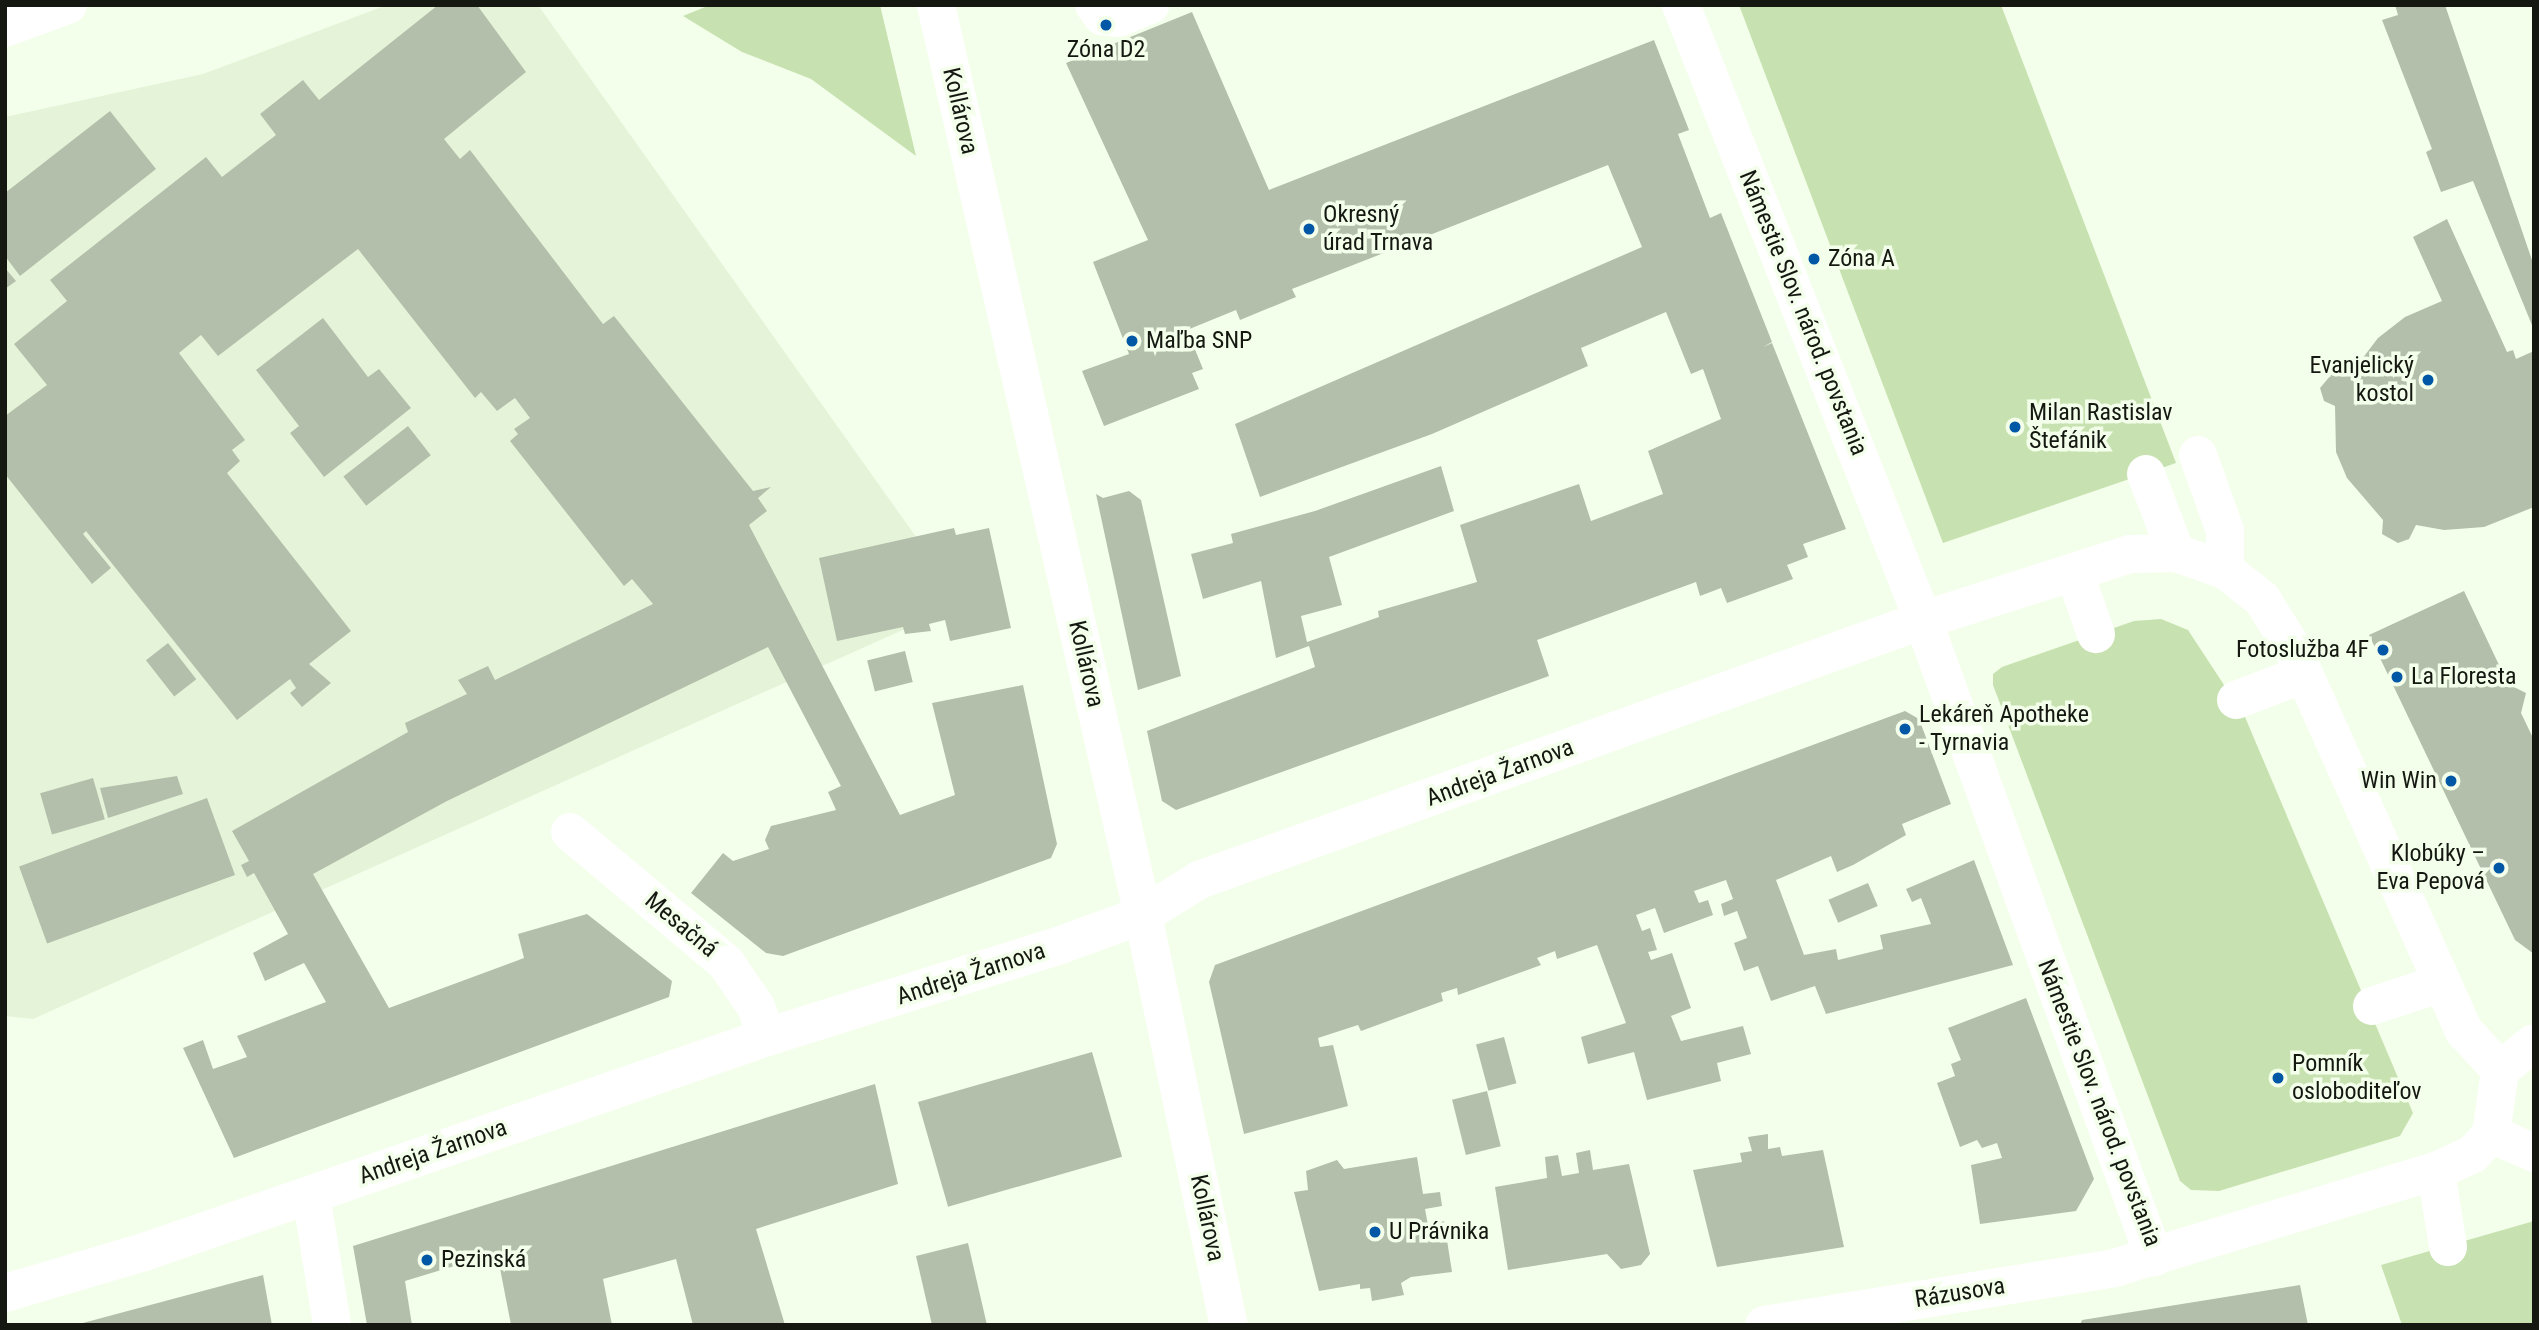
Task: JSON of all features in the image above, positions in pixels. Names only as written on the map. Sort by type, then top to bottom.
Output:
[{"type":"street","points":[[5,28],[68,5]]},
{"type":"street","name":"Kollárova","points":[[936,5],[1143,915],[1229,1325]]},
{"type":"street","points":[[1094,5],[1102,16],[1118,18],[1151,5]]},
{"type":"street","name":"Námestie Slov. národ. povstania","points":[[1681,5],[1923,620],[2154,1257],[2436,1171],[2473,1154],[2491,1134]]},
{"type":"street","points":[[2198,455],[2225,531],[2225,570]]},
{"type":"street","points":[[2146,474],[2176,552]]},
{"type":"street","points":[[1923,620],[2130,554],[2176,552],[2225,570],[2262,599],[2304,674],[2464,1031],[2500,1070]]},
{"type":"street","points":[[2074,572],[2095,634]]},
{"type":"street","name":"Andreja Žarnova","points":[[5,1293],[311,1195],[767,1037],[1143,915],[1199,880],[1923,620]]},
{"type":"street","points":[[2236,700],[2304,674]]},
{"type":"street","name":"Mesačná","points":[[570,832],[726,963],[756,1007],[767,1037]]},
{"type":"street","points":[[2372,1006],[2442,983]]},
{"type":"street","points":[[2534,1043],[2500,1070],[2491,1134],[2534,1153]]},
{"type":"street","points":[[2436,1171],[2448,1247]]},
{"type":"street","points":[[311,1195],[332,1325]]},
{"type":"street","name":"Rázusova","points":[[1764,1325],[2101,1271],[2154,1257]]},
{"type":"shaded area","points":[[387,5],[538,5],[963,603],[33,1019],[5,1016],[5,117],[203,74]]},
{"type":"green space","points":[[710,5],[880,5],[916,156],[811,79],[742,52],[683,16]]},
{"type":"green space","points":[[1739,5],[2001,5],[2176,463],[1943,543]]},
{"type":"green space","points":[[2161,619],[2188,630],[2245,717],[2413,1113],[2400,1136],[2219,1191],[2191,1190],[2180,1181],[1993,685],[1993,674],[2002,667],[2134,621]]},
{"type":"green space","points":[[2534,1221],[2534,1325],[2402,1325],[2381,1265]]},
{"type":"building","points":[[438,5],[477,5],[526,72],[444,139],[460,159],[470,150],[603,324],[614,316],[753,491],[771,487],[758,498],[767,511],[749,525],[900,815],[955,795],[932,703],[1023,685],[1057,844],[1051,858],[783,956],[766,953],[691,893],[723,853],[733,861],[769,849],[765,840],[771,826],[836,810],[828,792],[841,786],[768,647],[447,801],[313,874],[389,1008],[524,958],[518,934],[587,914],[672,981],[669,997],[234,1158],[183,1048],[203,1040],[213,1069],[247,1057],[237,1036],[326,1002],[304,963],[265,981],[253,953],[288,934],[254,873],[247,877],[241,865],[249,861],[232,831],[408,732],[405,723],[467,694],[458,680],[488,666],[495,680],[653,604],[632,579],[624,586],[510,441],[518,434],[514,429],[530,418],[515,398],[497,411],[481,392],[475,398],[358,249],[218,356],[201,335],[179,353],[245,440],[232,450],[240,461],[227,473],[351,631],[309,664],[331,683],[302,707],[290,693],[296,688],[290,679],[237,720],[86,531],[83,534],[111,568],[92,584],[5,474],[5,416],[47,385],[14,344],[67,301],[50,280],[206,157],[222,177],[276,135],[260,114],[303,80],[319,100]]},
{"type":"building","points":[[2395,5],[2445,5],[2534,266],[2534,330],[2473,181],[2441,192],[2426,152],[2432,149],[2382,20],[2398,15]]},
{"type":"building","points":[[1192,12],[1269,190],[1654,40],[1689,130],[1678,134],[1710,218],[1721,213],[1772,342],[1763,347],[1772,343],[1846,529],[1803,544],[1808,557],[1787,565],[1793,579],[1727,603],[1721,588],[1700,596],[1696,582],[1537,640],[1549,676],[1176,810],[1162,801],[1147,731],[1315,667],[1309,646],[1276,658],[1261,581],[1203,599],[1191,554],[1233,543],[1231,534],[1315,511],[1441,466],[1454,511],[1329,557],[1342,605],[1301,616],[1307,642],[1379,617],[1378,611],[1477,582],[1460,525],[1579,484],[1591,521],[1663,494],[1648,451],[1721,419],[1703,369],[1691,374],[1666,312],[1581,348],[1588,366],[1432,434],[1260,497],[1235,424],[1642,247],[1608,165],[1292,289],[1296,297],[1240,320],[1236,310],[1187,330],[1203,369],[1192,373],[1199,389],[1104,426],[1082,371],[1129,354],[1093,262],[1148,240],[1066,63]]},
{"type":"building","points":[[110,111],[156,169],[20,276],[5,256],[5,193]]},
{"type":"building","name":"Evanjelický kostol","points":[[2447,219],[2507,352],[2513,350],[2516,359],[2534,351],[2534,507],[2484,527],[2444,530],[2416,525],[2409,539],[2398,543],[2382,534],[2383,520],[2347,478],[2336,452],[2335,406],[2324,401],[2320,388],[2331,375],[2349,376],[2378,338],[2405,317],[2442,301],[2413,237]]},
{"type":"building","points":[[5,268],[16,281],[5,289]]},
{"type":"building","points":[[323,318],[368,377],[379,369],[411,408],[324,477],[290,433],[299,426],[256,370]]},
{"type":"building","points":[[408,426],[431,455],[366,506],[343,476]]},
{"type":"building","points":[[1129,491],[1141,500],[1181,676],[1138,690],[1096,494],[1103,498]]},
{"type":"building","points":[[954,528],[956,535],[989,528],[1011,628],[950,641],[945,620],[929,624],[931,631],[905,634],[903,627],[837,641],[819,558]]},
{"type":"building","points":[[2464,591],[2508,684],[2526,693],[2521,713],[2534,740],[2534,954],[2515,940],[2369,635]]},
{"type":"building","points":[[168,643],[196,679],[174,696],[146,660]]},
{"type":"building","points":[[905,651],[913,682],[875,691],[867,660]]},
{"type":"building","points":[[1905,711],[1919,719],[1951,804],[1902,824],[1906,835],[1837,872],[1831,856],[1776,880],[1804,955],[1836,949],[1838,960],[1883,949],[1880,935],[1931,924],[1921,898],[1912,902],[1906,889],[1974,860],[2013,965],[1826,1014],[1815,986],[1771,1001],[1758,966],[1744,971],[1734,943],[1747,938],[1737,911],[1724,916],[1721,904],[1733,899],[1726,880],[1694,891],[1699,903],[1708,900],[1713,915],[1664,933],[1655,908],[1636,915],[1642,931],[1650,928],[1657,950],[1648,952],[1651,960],[1672,953],[1691,1008],[1671,1016],[1681,1041],[1743,1026],[1751,1054],[1717,1063],[1721,1081],[1647,1100],[1634,1052],[1588,1064],[1581,1037],[1626,1023],[1597,945],[1557,959],[1555,951],[1537,958],[1541,965],[1458,995],[1457,988],[1441,993],[1443,1001],[1361,1031],[1358,1025],[1318,1038],[1320,1047],[1333,1045],[1348,1106],[1244,1134],[1209,982],[1215,965]]},
{"type":"building","points":[[177,776],[183,794],[108,818],[100,788]]},
{"type":"building","points":[[93,778],[105,819],[52,834],[40,793]]},
{"type":"building","points":[[207,798],[235,875],[47,943],[19,866]]},
{"type":"building","points":[[1868,883],[1878,906],[1838,923],[1828,900]]},
{"type":"building","points":[[2026,998],[2094,1179],[2076,1211],[1980,1224],[1971,1165],[2002,1158],[1997,1143],[1982,1148],[1977,1140],[1960,1147],[1937,1083],[1955,1076],[1951,1064],[1961,1060],[1948,1028]]},
{"type":"building","points":[[1504,1037],[1516,1083],[1488,1091],[1476,1045]]},
{"type":"building","points":[[1092,1052],[1122,1157],[948,1207],[918,1102]]},
{"type":"building","points":[[875,1084],[898,1184],[756,1229],[785,1325],[693,1325],[676,1259],[603,1279],[612,1325],[511,1325],[497,1253],[405,1281],[412,1325],[367,1325],[353,1246]]},
{"type":"building","points":[[1487,1091],[1501,1146],[1466,1155],[1452,1100]]},
{"type":"building","points":[[1768,1134],[1768,1149],[1780,1147],[1782,1156],[1823,1150],[1844,1247],[1717,1267],[1693,1170],[1742,1162],[1740,1153],[1752,1151],[1748,1137]]},
{"type":"building","points":[[1590,1150],[1593,1170],[1629,1164],[1650,1254],[1641,1265],[1621,1269],[1607,1254],[1508,1270],[1495,1187],[1547,1178],[1545,1157],[1558,1155],[1562,1176],[1579,1173],[1576,1153]]},
{"type":"building","points":[[1417,1157],[1423,1194],[1440,1192],[1442,1206],[1425,1209],[1428,1225],[1444,1221],[1452,1272],[1411,1277],[1401,1283],[1404,1295],[1372,1301],[1370,1288],[1360,1289],[1360,1284],[1319,1291],[1294,1192],[1308,1190],[1306,1171],[1337,1160],[1344,1169]]},
{"type":"building","points":[[968,1243],[987,1325],[932,1325],[916,1256]]},
{"type":"building","points":[[263,1275],[272,1325],[79,1325],[79,1324]]},
{"type":"building","points":[[2300,1285],[2308,1325],[2080,1325],[2082,1320]]},
{"type":"place","name":"Zóna D2","points":[[1106,25]]},
{"type":"place","name":"Okresný úrad Trnava","points":[[1309,229]]},
{"type":"place","name":"Zóna A","points":[[1814,259]]},
{"type":"place","name":"Maľba SNP","points":[[1132,341]]},
{"type":"place","name":"Evanjelický kostol","points":[[2428,380]]},
{"type":"place","name":"Milan Rastislav Štefánik","points":[[2015,427]]},
{"type":"place","name":"Fotoslužba 4F","points":[[2383,650]]},
{"type":"place","name":"La Floresta","points":[[2397,677]]},
{"type":"place","name":"Lekáreň Apotheke - Tyrnavia","points":[[1905,729]]},
{"type":"place","name":"Win Win","points":[[2451,781]]},
{"type":"place","name":"Klobúky – Eva Pepová","points":[[2499,868]]},
{"type":"place","name":"Pomník osloboditeľov","points":[[2278,1078]]},
{"type":"place","name":"U Právnika","points":[[1375,1232]]},
{"type":"place","name":"Pezinská","points":[[427,1260]]}]
